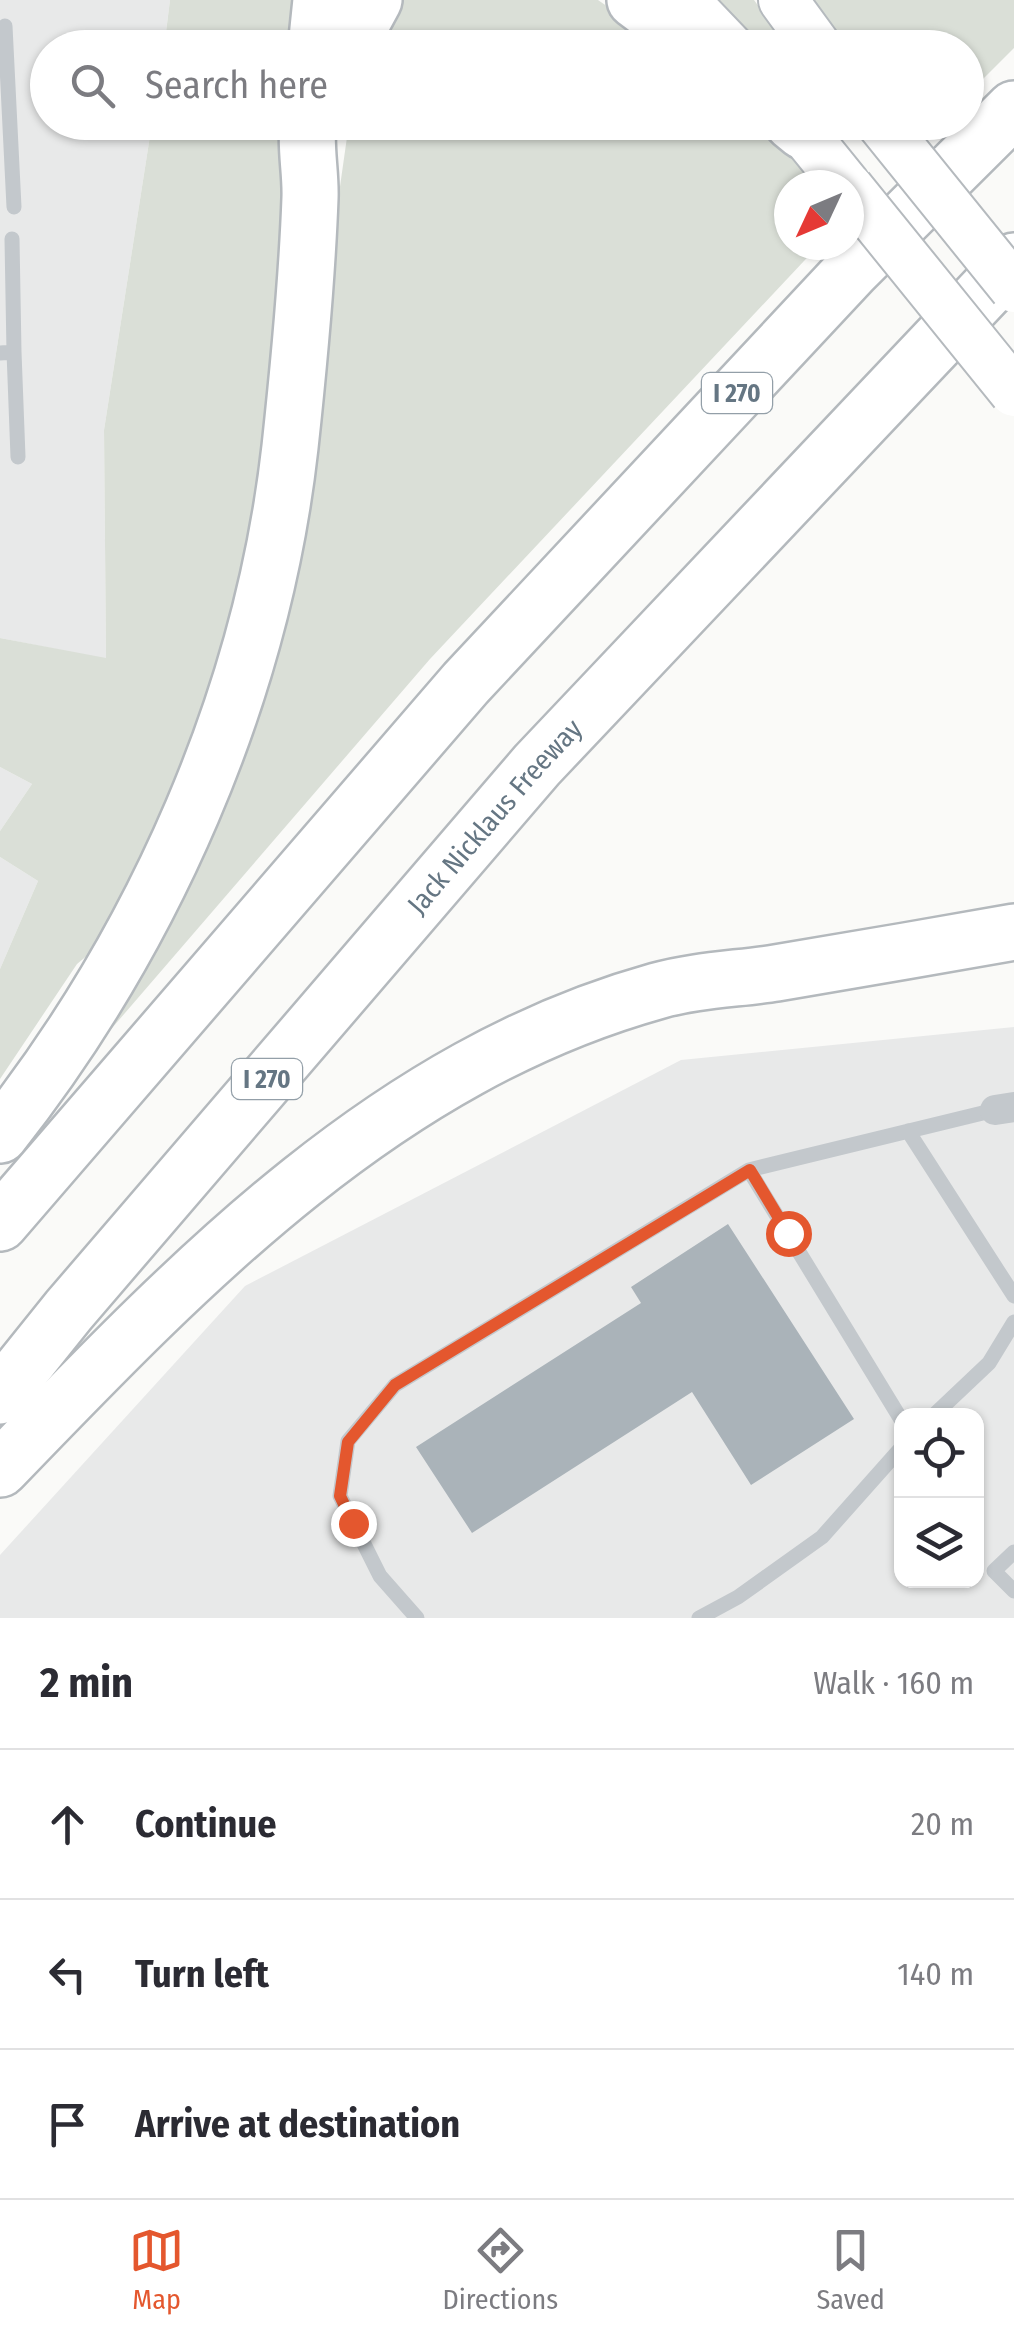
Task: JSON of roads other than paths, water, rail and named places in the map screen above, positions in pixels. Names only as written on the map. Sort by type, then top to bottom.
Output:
[{"type":"highway","points":[[318,30],[321,0]]},
{"type":"highway","points":[[358,30],[374,0]]},
{"type":"highway","points":[[635,0],[675,30]]},
{"type":"highway","name":"I 270","points":[[984,139],[1014,109]]},
{"type":"highway","points":[[0,1135],[50,1072],[121,952],[174,854],[222,736],[255,625],[289,451],[310,194],[308,140]]},
{"type":"highway","points":[[310,194],[326,140]]},
{"type":"highway","name":"I 270","points":[[0,1223],[466,683],[852,270],[983,140]]},
{"type":"highway","name":"Jack Nicklaus Freeway","points":[[0,1396],[69,1310],[537,765],[1014,260]]},
{"type":"highway","points":[[0,1469],[143,1323],[270,1205],[371,1127],[453,1078],[561,1026],[658,990],[1014,932]]},
{"type":"main road","points":[[684,0],[713,30]]},
{"type":"main road","points":[[783,0],[805,30]]},
{"type":"main road","points":[[809,140],[834,170]]},
{"type":"main road","points":[[895,140],[1014,288]]},
{"type":"main road","points":[[864,207],[1014,392]]},
{"type":"lane","points":[[4,26],[5,128],[14,207]]},
{"type":"lane","points":[[12,240],[7,352],[18,458]]},
{"type":"lane","points":[[417,1618],[380,1576],[340,1496],[348,1442],[395,1385],[750,1170],[1004,1108]]},
{"type":"lane","points":[[908,1132],[1014,1296]]},
{"type":"lane","points":[[750,1170],[894,1409]]},
{"type":"lane","points":[[942,1408],[989,1364],[1014,1322]]},
{"type":"lane","points":[[699,1618],[738,1597],[822,1537],[894,1456]]},
{"type":"lane","points":[[1014,1552],[994,1571],[1014,1590]]}]
